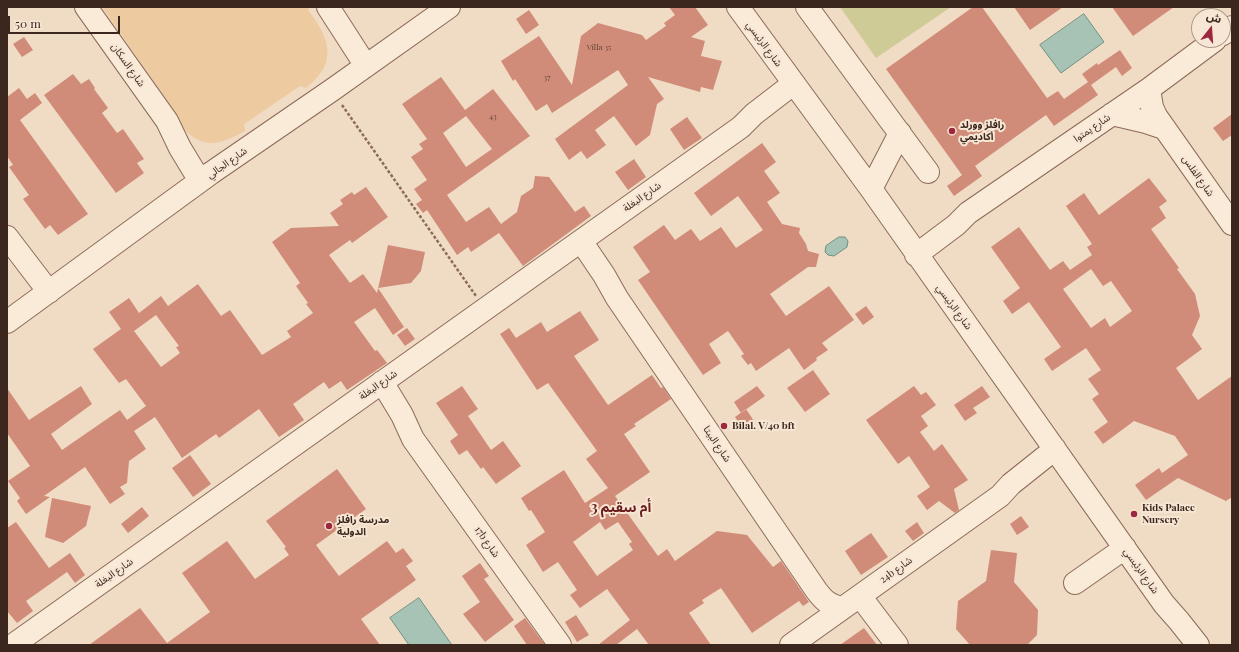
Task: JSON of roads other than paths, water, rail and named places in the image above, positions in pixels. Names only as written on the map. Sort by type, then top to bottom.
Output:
[{"type":"street","name":"شارع السكان","points":[[86,7],[168,124],[180,148],[206,177]]},
{"type":"street","name":"شارع الجالي","points":[[7,322],[206,177],[449,7]]},
{"type":"street","name":"شارع الرئيسي","points":[[738,7],[871,189],[1167,608],[1198,645]]},
{"type":"street","points":[[807,7],[928,172]]},
{"type":"street","points":[[332,13],[354,34],[372,62]]},
{"type":"street","name":"شارع يمتوا","points":[[913,249],[953,220],[966,214],[1149,89],[1204,48]]},
{"type":"street","name":"شارع البغلة","points":[[13,645],[743,125],[754,114],[797,89]]},
{"type":"street","name":"شارع الفلس","points":[[1149,89],[1153,112],[1232,224]]},
{"type":"street","points":[[1112,114],[1164,128]]},
{"type":"street","points":[[871,189],[900,133]]},
{"type":"street","points":[[7,237],[45,295]]},
{"type":"street","points":[[7,244],[45,295]]},
{"type":"street","name":"شارع البيتا","points":[[576,244],[600,282],[617,298],[816,590],[825,601],[835,606],[851,602]]},
{"type":"street","name":"17b شارع","points":[[376,386],[402,429],[413,440],[560,645]]},
{"type":"street","name":"24b شارع","points":[[791,645],[1000,496],[1011,484],[1059,455]]},
{"type":"street","points":[[1075,583],[1125,548]]},
{"type":"street","name":"شارع البيتا","points":[[811,631],[816,619],[818,607],[816,590]]},
{"type":"street","points":[[851,602],[897,645]]},
{"type":"street","name":"شارع الرئيسي","points":[[1167,608],[1172,620],[1188,645]]},
{"type":"place","name":"رافلز وورلد أكاديمي","points":[[952,131]]},
{"type":"place","name":"Bilal. V/40 bft","points":[[724,426]]},
{"type":"place","name":"Kids Palace Nursery","points":[[1134,514]]},
{"type":"place","name":"مدرسة رافلز الدولية","points":[[329,526]]},
{"type":"district","name":"أم سقيم 3","points":[[621,508]]}]
